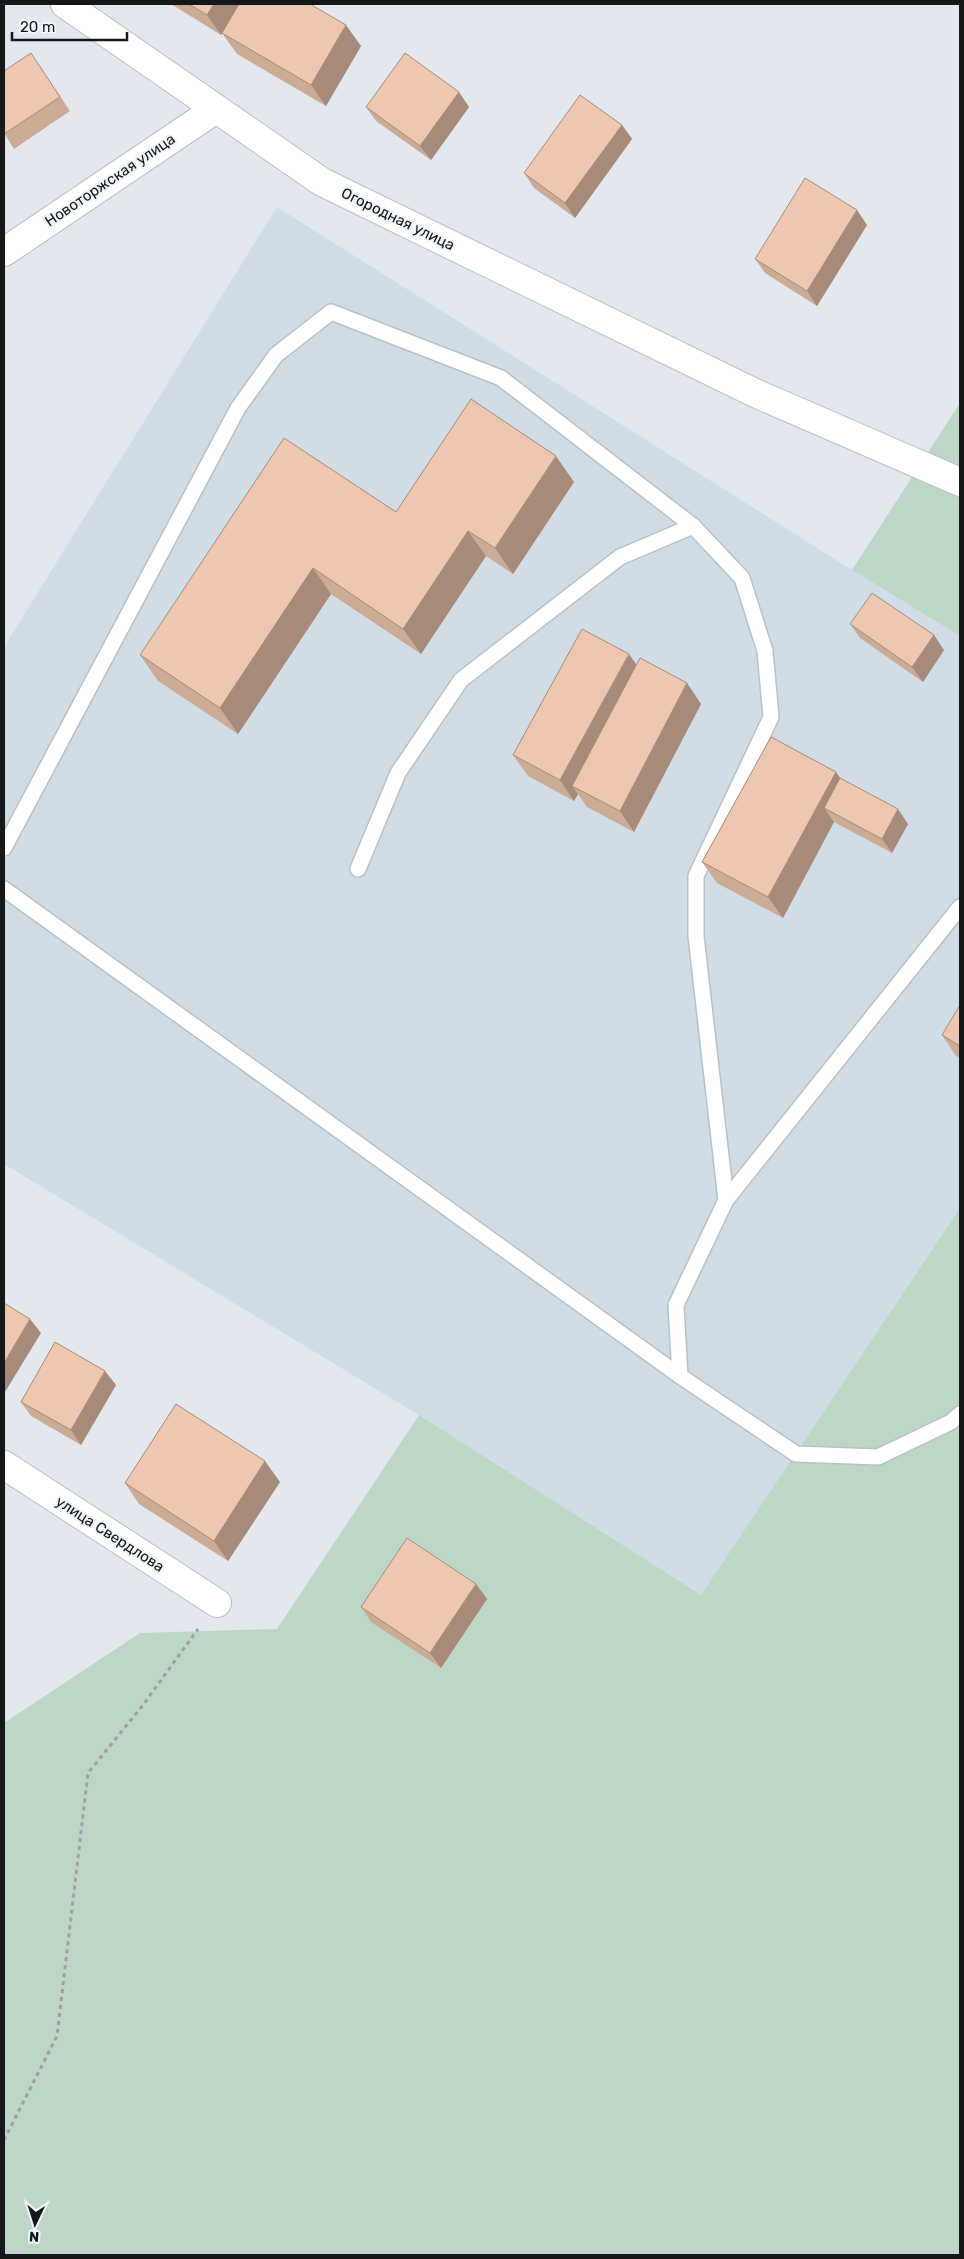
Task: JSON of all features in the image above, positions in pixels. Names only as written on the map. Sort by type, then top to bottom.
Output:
[{"type":"street","name":"Огородная улица","points":[[65,4],[322,182],[755,393],[960,482]]},
{"type":"street","name":"Новоторжская улица","points":[[4,252],[216,109]]},
{"type":"street","name":"улица Свердлова","points":[[4,1465],[217,1603]]},
{"type":"lane","points":[[4,848],[238,408],[276,355],[331,312],[501,378],[693,526],[742,578],[764,651],[772,717],[696,876],[696,936],[726,1200]]},
{"type":"lane","points":[[358,869],[398,773],[461,680],[620,557],[693,526]]},
{"type":"lane","points":[[4,889],[680,1376],[796,1454],[878,1457],[951,1422],[960,1414]]},
{"type":"lane","points":[[680,1376],[676,1305],[726,1200],[960,907]]},
{"type":"path","points":[[4,2140],[57,2036],[88,1773],[143,1705],[217,1603]]},
{"type":"shaded area","points":[[277,207],[852,570],[960,636],[960,1208],[701,1596],[419,1415],[4,1164],[4,647]]},
{"type":"green space","points":[[960,403],[960,636],[852,570]]},
{"type":"green space","points":[[960,1208],[960,2255],[4,2255],[4,1723],[140,1633],[277,1629],[419,1415],[701,1595]]},
{"type":"building","points":[[189,4],[214,4],[207,15]]},
{"type":"building","points":[[239,4],[310,4],[346,25],[311,85],[222,33]]},
{"type":"building","points":[[31,53],[60,97],[4,134],[4,71]]},
{"type":"building","points":[[405,53],[459,92],[420,146],[366,107]]},
{"type":"building","points":[[580,95],[622,125],[565,203],[524,173]]},
{"type":"building","points":[[805,178],[857,210],[807,291],[755,259]]},
{"type":"building","points":[[471,399],[556,456],[495,548],[468,531],[403,629],[313,568],[220,708],[140,655],[284,438],[396,512]]},
{"type":"building","points":[[872,593],[934,635],[912,667],[850,624]]},
{"type":"building","points":[[582,629],[629,654],[560,780],[513,755]]},
{"type":"building","points":[[640,658],[687,683],[620,811],[572,786]]},
{"type":"building","points":[[771,737],[836,772],[768,897],[702,862]]},
{"type":"building","points":[[840,778],[898,809],[882,839],[824,808]]},
{"type":"building","points":[[960,1005],[960,1046],[942,1035]]},
{"type":"building","points":[[4,1303],[30,1319],[4,1363]]},
{"type":"building","points":[[55,1342],[105,1371],[71,1430],[21,1402]]},
{"type":"building","points":[[176,1404],[265,1461],[214,1541],[125,1483]]},
{"type":"building","points":[[407,1538],[476,1584],[430,1653],[361,1607]]}]
